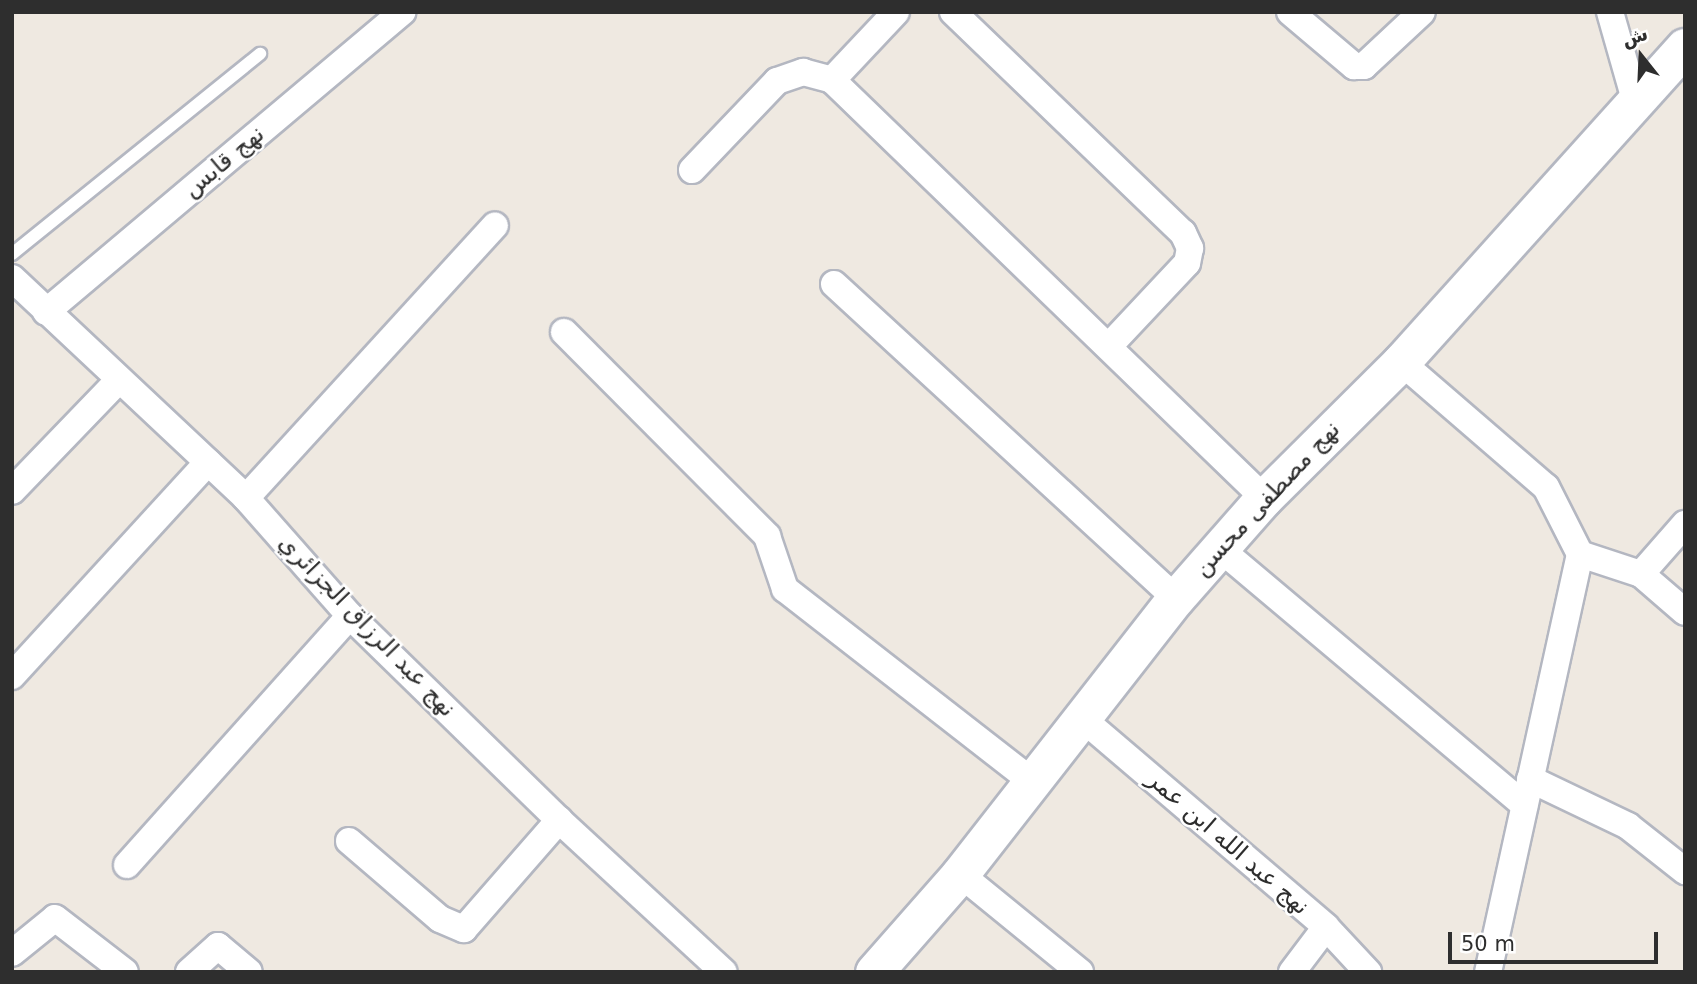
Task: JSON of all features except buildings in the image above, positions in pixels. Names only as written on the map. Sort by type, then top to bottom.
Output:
[{"type":"main road","name":"نهج مصطفى محسن","points":[[874,972],[960,874],[1084,720],[1175,598],[1264,498],[1401,362],[1685,47]]},
{"type":"street","name":"نهج قابس","points":[[46,312],[402,12]]},
{"type":"street","points":[[832,80],[896,12]]},
{"type":"street","points":[[953,12],[1183,233],[1190,248],[1187,263],[1110,345]]},
{"type":"street","points":[[1290,12],[1354,66],[1364,66],[1422,12]]},
{"type":"street","points":[[1606,15],[1636,103]]},
{"type":"street","points":[[692,170],[777,81],[803,72],[832,80],[1110,345],[1264,498]]},
{"type":"street","points":[[246,498],[495,225]]},
{"type":"street","name":"نهج عبد الرزاق الجزائري","points":[[12,278],[117,382],[246,498],[350,616],[559,820],[724,972]]},
{"type":"street","points":[[834,284],[1175,598]]},
{"type":"street","points":[[564,332],[767,536],[785,589],[1033,782]]},
{"type":"street","points":[[1401,362],[1546,487],[1580,554],[1488,972]]},
{"type":"street","points":[[12,491],[117,382]]},
{"type":"street","points":[[12,676],[208,462]]},
{"type":"street","points":[[1641,574],[1685,524]]},
{"type":"street","points":[[1219,548],[1527,792],[1628,826],[1685,871]]},
{"type":"street","points":[[1580,554],[1641,574],[1685,612]]},
{"type":"street","points":[[127,865],[350,616]]},
{"type":"street","name":"نهج عبد الله ابن عمر","points":[[1084,720],[1326,927],[1368,972]]},
{"type":"street","points":[[349,841],[440,919],[464,929],[559,820]]},
{"type":"street","points":[[960,874],[1080,972]]},
{"type":"street","points":[[12,953],[55,918],[125,972]]},
{"type":"street","points":[[1292,972],[1326,927]]},
{"type":"street","points":[[189,972],[218,946],[249,972]]},
{"type":"lane","points":[[12,254],[260,54]]}]
